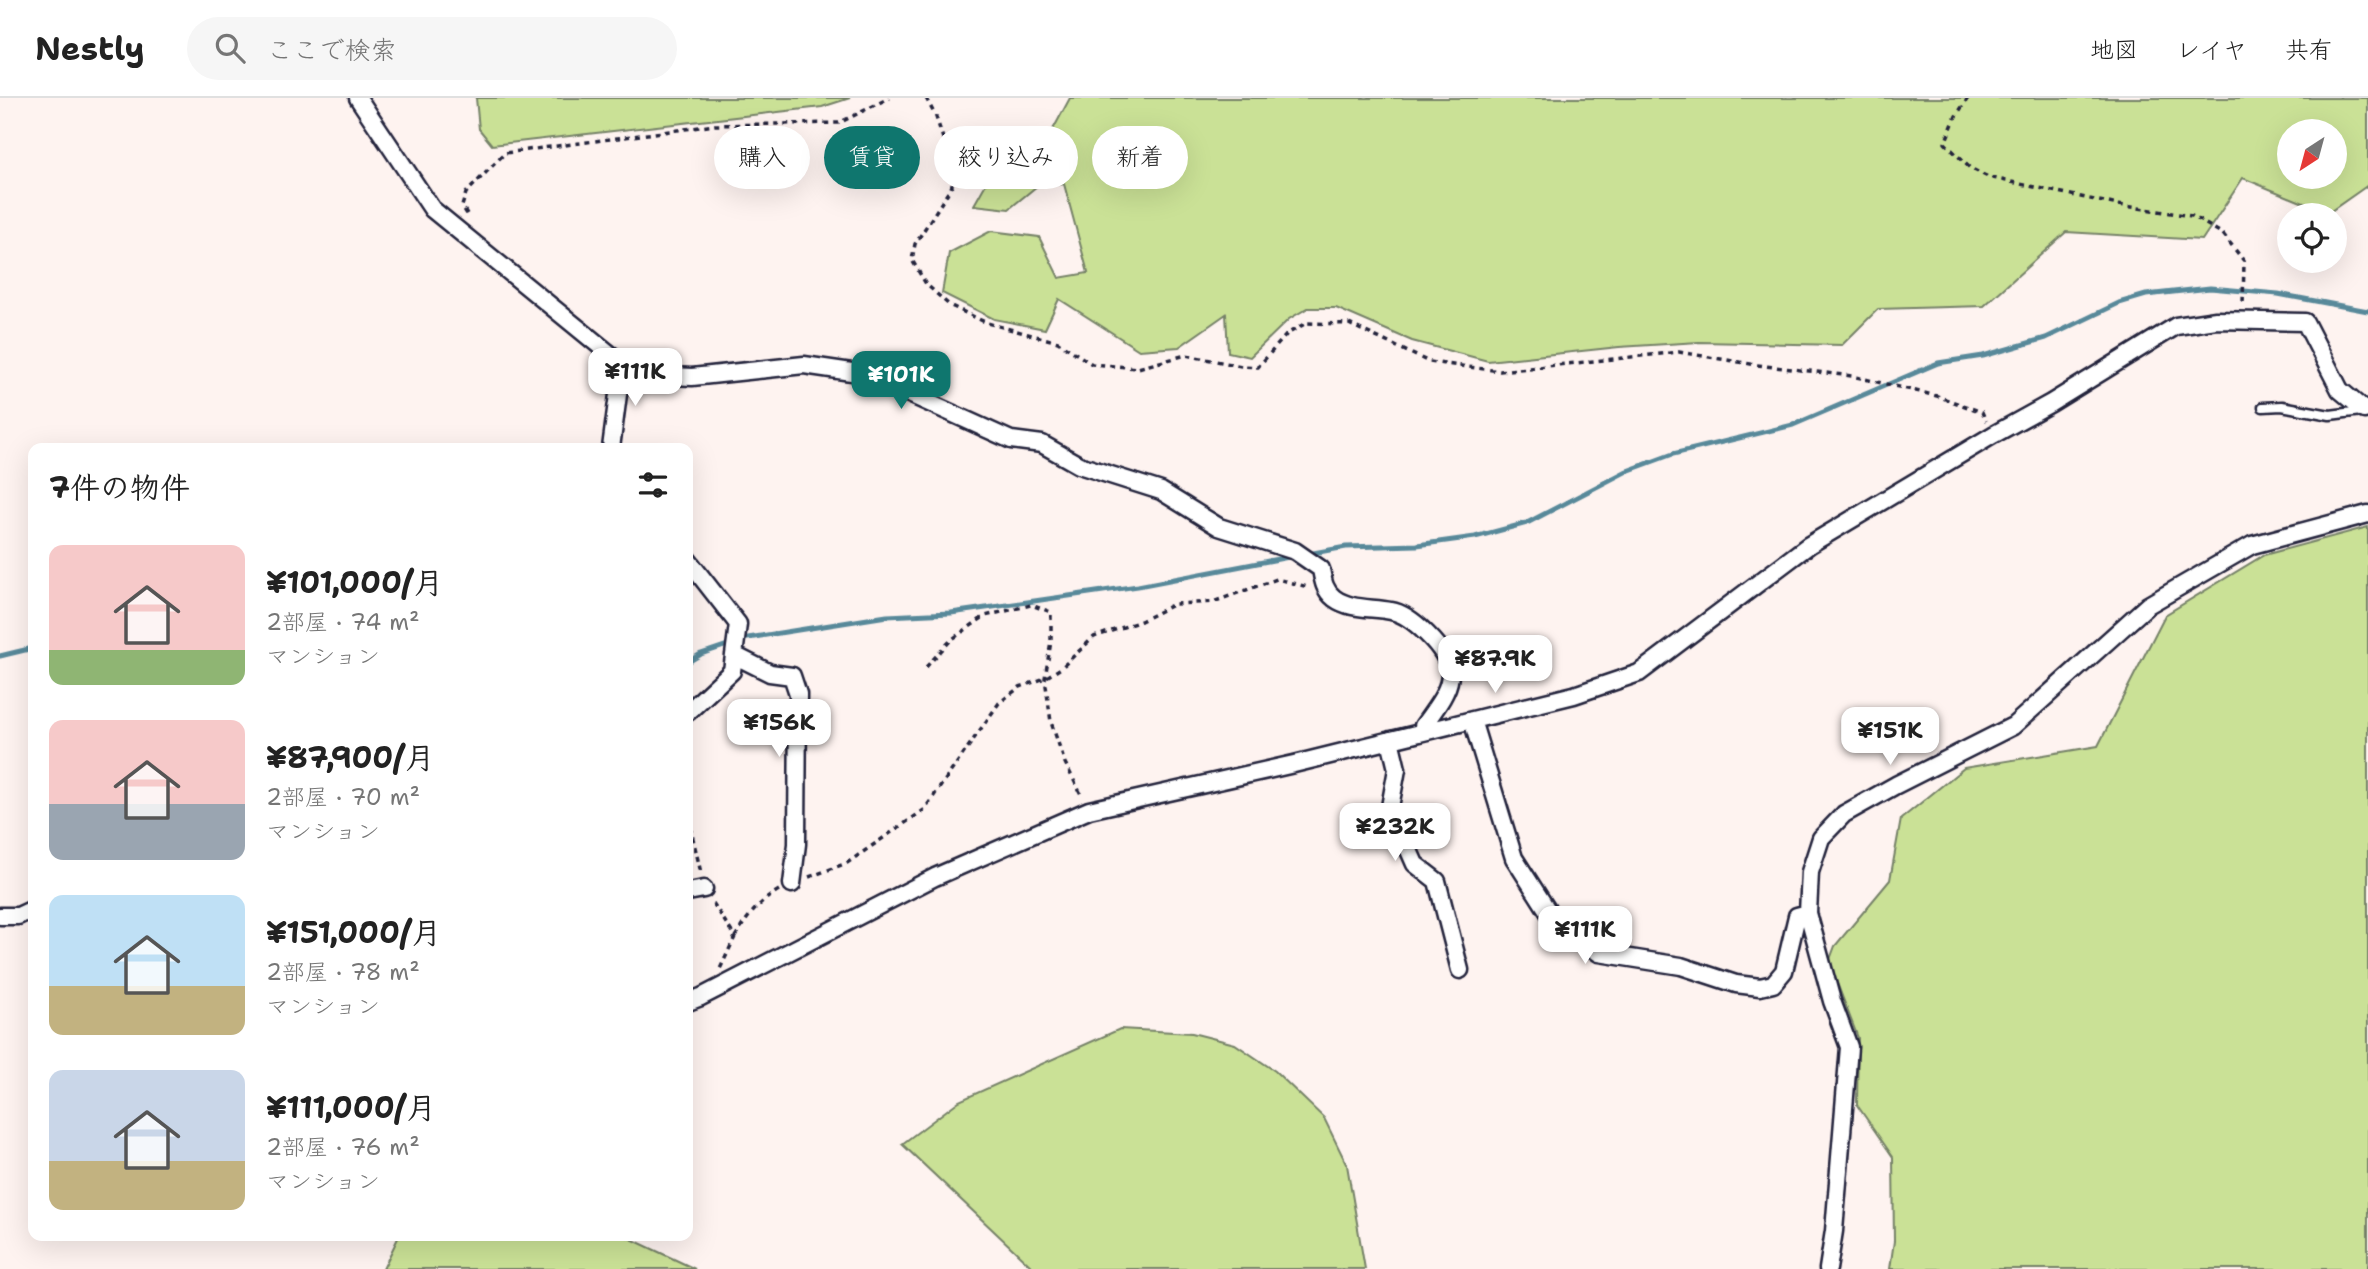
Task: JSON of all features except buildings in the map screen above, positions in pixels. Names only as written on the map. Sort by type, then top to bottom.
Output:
[{"type":"street","points":[[358,98],[432,209],[622,364],[652,375],[692,377],[804,365],[864,374],[1011,440],[1042,444],[1079,466],[1161,491],[1219,527],[1295,551],[1321,569],[1324,585],[1332,597],[1348,605],[1394,611],[1419,625],[1444,650],[1451,673],[1446,694],[1423,726],[1424,732]]},
{"type":"street","points":[[693,1000],[935,877],[1090,810],[1574,695],[1639,673],[1809,545],[2176,326],[2216,320],[2305,322],[2340,390],[2366,410]]},
{"type":"street","points":[[612,443],[622,364]]},
{"type":"street","points":[[1828,1269],[1834,1231],[1849,1047],[1832,1000],[1808,912],[1810,872],[1821,838],[1844,814],[2012,726],[2148,605],[2252,545],[2368,514]]},
{"type":"street","points":[[693,566],[738,624],[732,671],[693,707]]},
{"type":"street","points":[[734,655],[770,673],[792,676],[798,694],[797,844],[792,884]]},
{"type":"street","points":[[1472,719],[1514,858],[1553,919],[1599,953],[1681,966],[1736,984],[1760,987],[1773,985],[1784,971],[1797,916],[1808,912]]},
{"type":"street","points":[[1391,740],[1397,769],[1390,807],[1415,864],[1437,880],[1460,970]]},
{"type":"street","points":[[0,916],[18,916],[28,911]]},
{"type":"lane","points":[[2263,407],[2282,406],[2330,415],[2366,410]]},
{"type":"path","points":[[474,243],[478,232],[462,206],[466,193],[505,153],[715,125],[839,123],[889,98]]},
{"type":"path","points":[[926,98],[936,117],[950,160],[952,186],[915,244],[912,260],[926,284],[950,304],[987,323],[1058,342],[1092,364],[1138,368],[1186,355],[1258,367],[1287,334],[1306,323],[1349,324],[1429,362],[1500,371],[1679,352],[1757,365],[1852,376],[1937,396],[1982,412],[1993,435]]},
{"type":"path","points":[[1968,98],[1956,116],[1945,143],[1970,168],[1988,177],[2118,205],[2192,216],[2222,234],[2244,261],[2243,321]]},
{"type":"path","points":[[719,970],[745,920],[763,900],[792,884],[847,863],[924,810],[999,703],[1020,687],[1045,678],[1061,668],[1094,637],[1141,621],[1174,604],[1213,602],[1277,579],[1312,588],[1324,585]]},
{"type":"path","points":[[926,667],[951,640],[985,616],[1031,605],[1051,612],[1051,641],[1045,678],[1051,722],[1065,763],[1090,810]]},
{"type":"path","points":[[693,863],[696,890],[735,937]]},
{"type":"green space","points":[[476,98],[850,98],[822,107],[492,145],[479,129]]},
{"type":"green space","points":[[1070,98],[2368,98],[2368,185],[2342,203],[2304,203],[2243,178],[2202,240],[2066,232],[1984,306],[1878,309],[1842,345],[1699,342],[1619,347],[1488,361],[1412,341],[1336,308],[1308,308],[1289,319],[1250,357],[1228,352],[1226,314],[1179,347],[1139,350],[1059,299],[1045,329],[994,319],[942,293],[949,253],[991,231],[1039,237],[1059,278],[1088,273],[1065,189],[1078,189],[1078,126],[1055,126]]},
{"type":"green space","points":[[983,189],[1033,189],[1009,209],[974,205]]},
{"type":"green space","points":[[2368,527],[2368,1269],[1890,1269],[1894,1241],[1893,1157],[1857,1105],[1858,1038],[1829,962],[1835,946],[1890,880],[1901,819],[1964,768],[2098,746],[2165,615],[2264,555]]},
{"type":"green space","points":[[1120,1029],[1192,1033],[1235,1044],[1275,1071],[1324,1118],[1347,1165],[1365,1269],[1034,1269],[902,1144],[959,1101]]},
{"type":"green space","points":[[397,1241],[636,1241],[695,1269],[383,1269]]},
{"type":"waterway","points":[[1308,554],[1346,547],[1417,545],[1475,537],[1527,523],[1627,471],[1673,454],[1793,425],[1938,363],[1983,356],[2046,338],[2119,303],[2146,295],[2210,288],[2278,294],[2368,311]]},
{"type":"waterway","points":[[693,659],[748,638],[887,616],[951,613],[1138,586],[1294,556]]},
{"type":"waterway","points":[[0,656],[28,649]]}]
